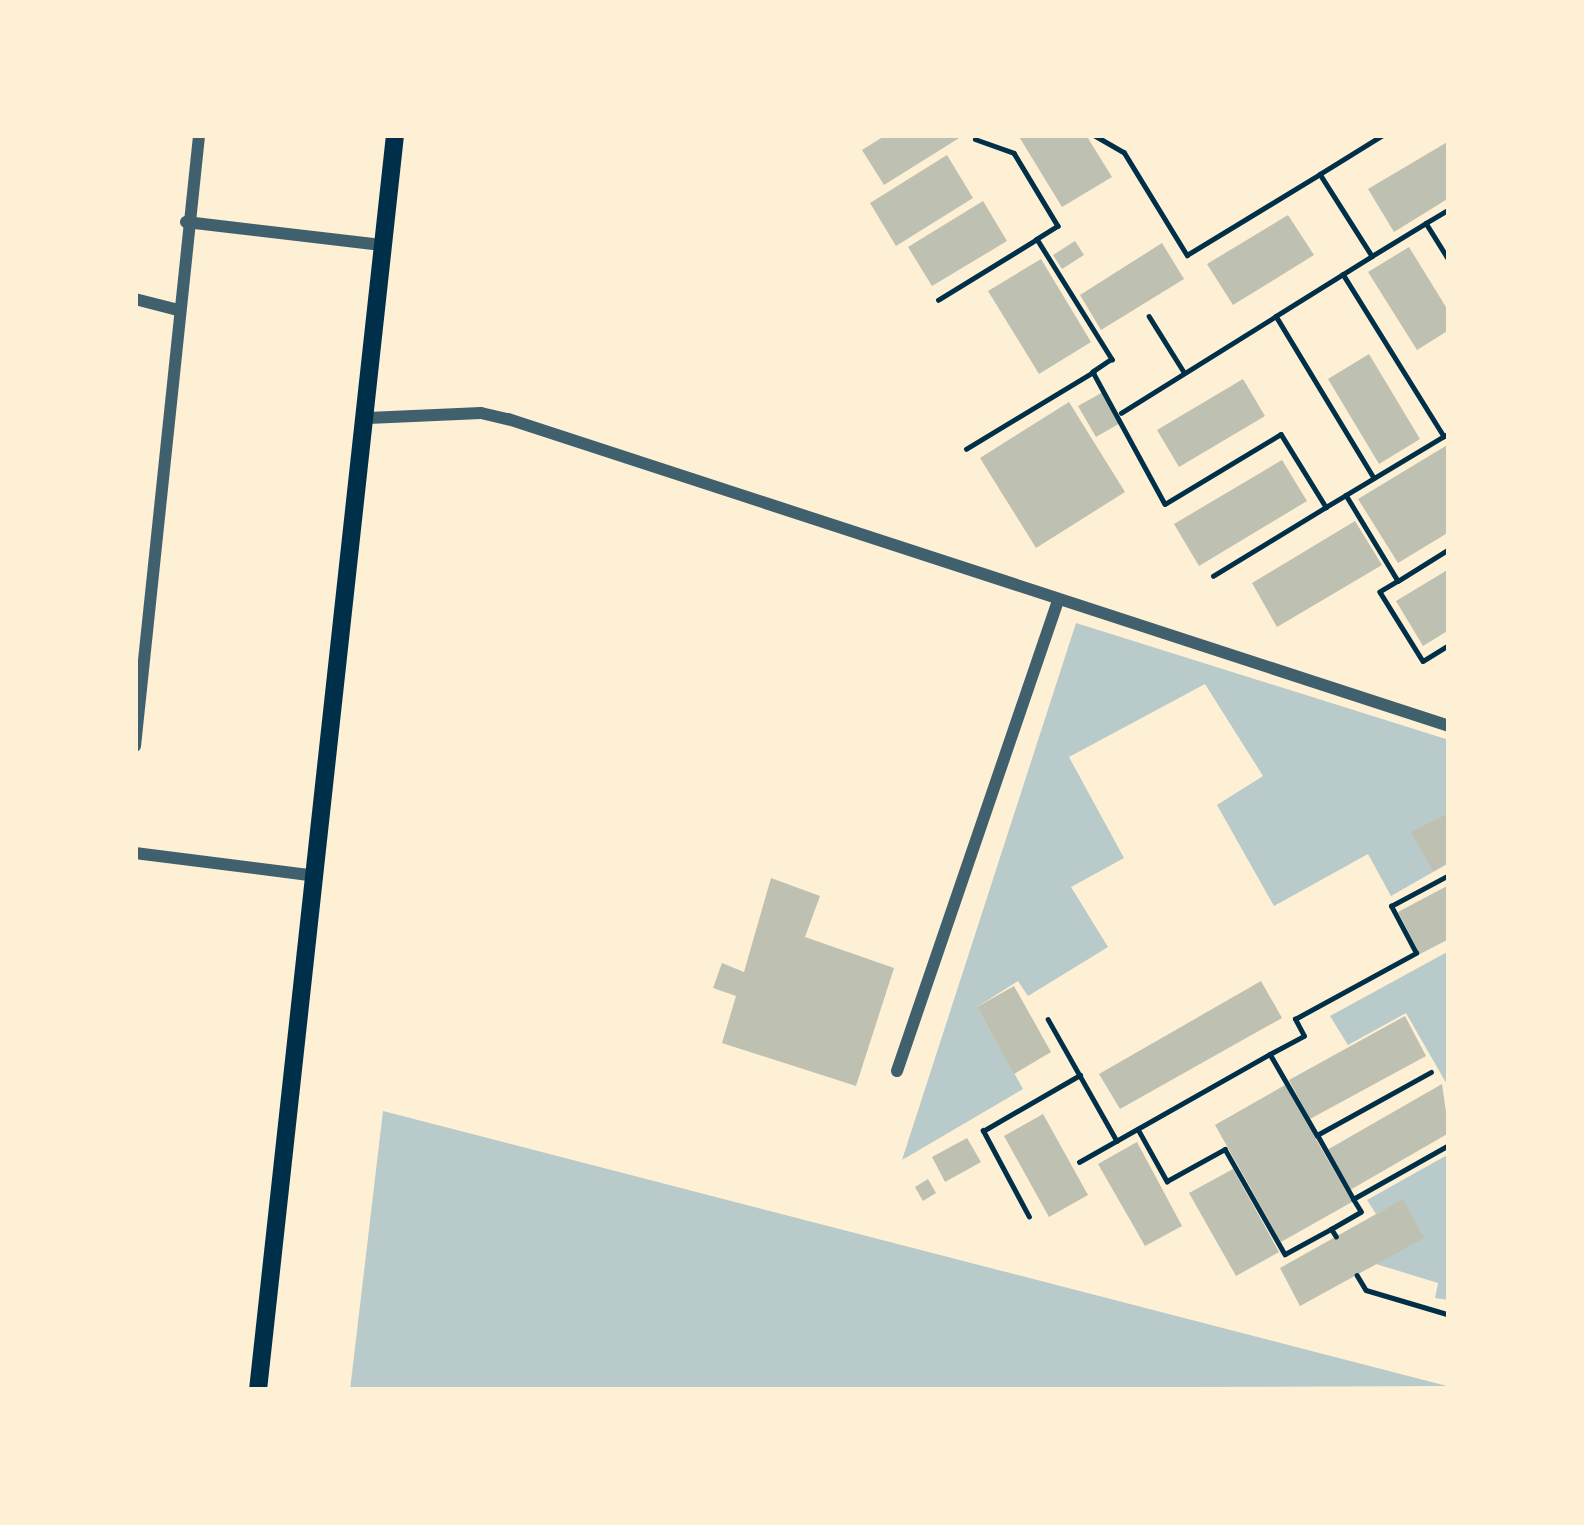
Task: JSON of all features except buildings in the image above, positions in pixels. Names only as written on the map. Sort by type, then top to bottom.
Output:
[{"type":"main road","points":[[258,1390],[368,418],[395,135]]},
{"type":"street","points":[[135,746],[186,222],[199,136]]},
{"type":"street","points":[[186,222],[382,245]]},
{"type":"street","points":[[135,299],[178,310]]},
{"type":"street","points":[[368,418],[481,413],[508,419],[1449,726]]},
{"type":"street","points":[[897,1070],[1058,601]]},
{"type":"street","points":[[135,853],[317,876]]},
{"type":"path","points":[[1094,135],[1124,152],[1187,255],[1383,135]]},
{"type":"path","points":[[938,300],[1058,226],[1014,153],[975,139]]},
{"type":"path","points":[[1320,174],[1372,256]]},
{"type":"path","points":[[1120,413],[1449,209]]},
{"type":"path","points":[[1426,223],[1449,260]]},
{"type":"path","points":[[966,449],[1112,359],[1037,238]]},
{"type":"path","points":[[1213,575],[1446,434],[1343,274]]},
{"type":"path","points":[[1149,316],[1184,373]]},
{"type":"path","points":[[1276,316],[1374,478]]},
{"type":"path","points":[[1094,372],[1165,504],[1281,434],[1326,507]]},
{"type":"path","points":[[1346,495],[1398,580]]},
{"type":"path","points":[[1449,549],[1380,592],[1423,661],[1449,645]]},
{"type":"path","points":[[1079,1162],[1304,1036],[1295,1019],[1415,953],[1391,906],[1449,875]]},
{"type":"path","points":[[1048,1019],[1117,1141]]},
{"type":"path","points":[[1138,1129],[1167,1181],[1225,1149],[1286,1254],[1361,1213],[1270,1054]]},
{"type":"path","points":[[1317,1135],[1431,1072]]},
{"type":"path","points":[[1029,1216],[982,1131],[1080,1075]]},
{"type":"path","points":[[1353,1199],[1449,1145]]},
{"type":"path","points":[[1331,1229],[1336,1237]]},
{"type":"path","points":[[1357,1275],[1366,1290],[1447,1314]]},
{"type":"shaded area","points":[[1076,623],[1449,740],[1449,812],[1412,832],[1433,872],[1391,896],[1368,854],[1274,906],[1217,805],[1263,776],[1205,684],[1069,757],[1124,858],[1071,887],[1108,947],[1028,996],[1018,981],[977,1007],[1023,1089],[902,1160]]},
{"type":"shaded area","points":[[1449,951],[1449,1088],[1406,1013],[1348,1045],[1330,1016]]},
{"type":"shaded area","points":[[383,1111],[1447,1386],[350,1390]]},
{"type":"shaded area","points":[[1449,1154],[1449,1300],[1435,1298],[1438,1283],[1376,1264],[1423,1237],[1403,1200],[1376,1214],[1367,1200]]}]
